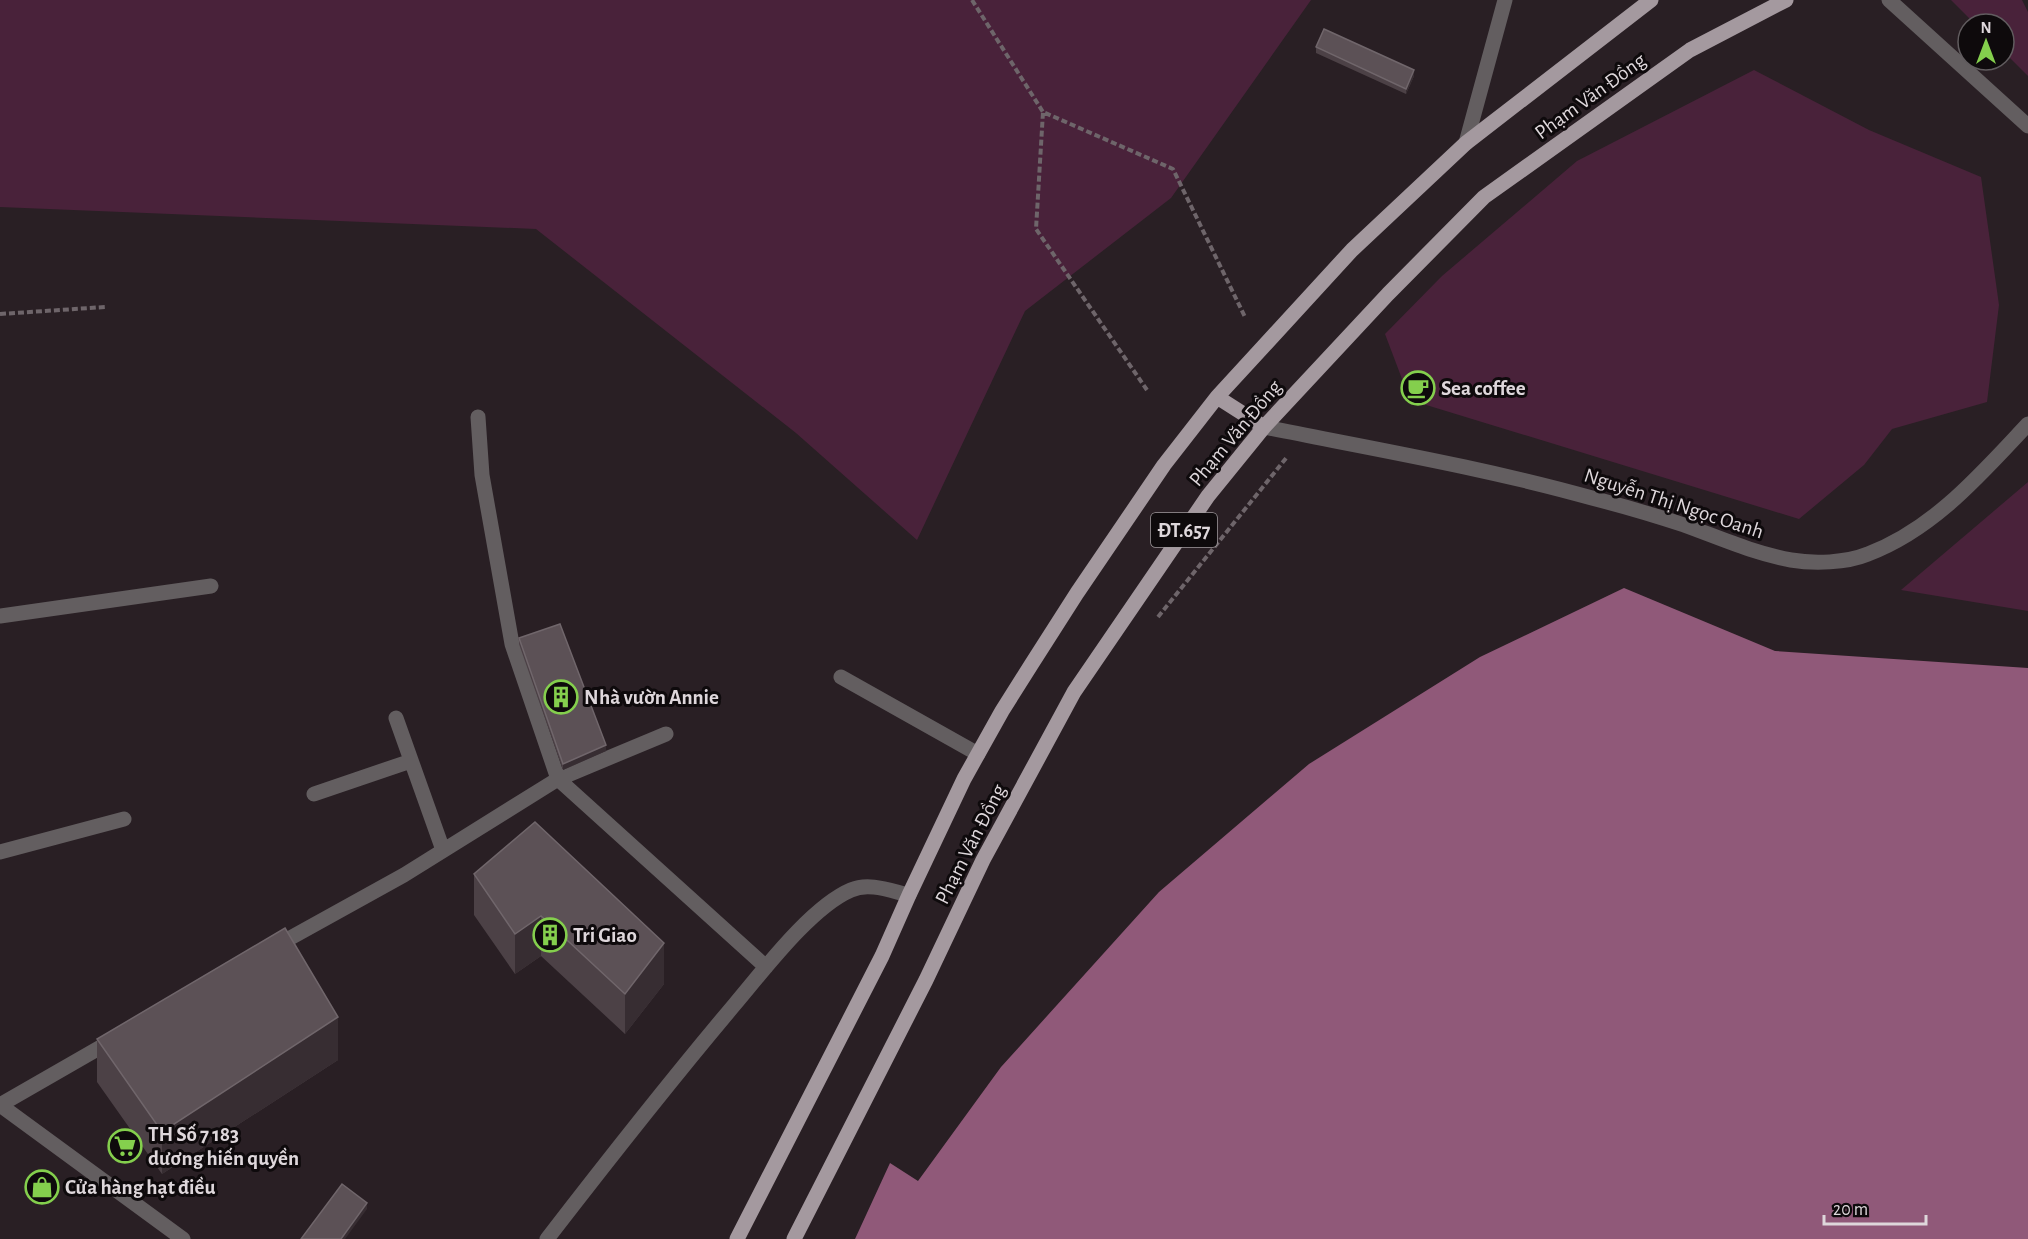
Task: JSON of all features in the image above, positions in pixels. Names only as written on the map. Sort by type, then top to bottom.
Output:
[{"type":"main road","name":"Phạm Văn Đồng","points":[[737,1239],[882,956],[978,754],[1002,711],[1077,593],[1164,465],[1217,397],[1352,250],[1466,143],[1651,0]]},
{"type":"main road","name":"Phạm Văn Đồng","points":[[794,1239],[926,980],[983,860],[1074,692],[1208,496],[1264,427],[1388,294],[1484,197],[1690,50],[1786,0]]},
{"type":"main road","points":[[1217,397],[1264,427]]},
{"type":"street","points":[[1466,143],[1505,0]]},
{"type":"street","points":[[1889,0],[2028,126]]},
{"type":"street","points":[[478,417],[482,475],[512,644],[558,779],[766,967]]},
{"type":"street","name":"Nguyễn Thị Ngọc Oanh","points":[[1264,427],[1501,475],[1594,498],[1684,526],[1755,552],[1794,560],[1831,561],[1867,555],[1904,536],[1944,510],[2028,424]]},
{"type":"street","points":[[0,616],[211,586]]},
{"type":"street","points":[[841,677],[978,754]]},
{"type":"street","points":[[396,718],[443,850]]},
{"type":"street","points":[[257,957],[443,850],[558,779],[666,734]]},
{"type":"street","points":[[314,794],[411,761]]},
{"type":"street","points":[[0,852],[124,819]]},
{"type":"street","points":[[547,1239],[631,1130],[766,967],[819,911],[851,890],[867,887],[909,895]]},
{"type":"street","points":[[124,1034],[0,1104],[183,1239]]},
{"type":"path","points":[[972,0],[1042,112],[1173,169],[1245,317]]},
{"type":"path","points":[[1042,112],[1036,229],[1147,390]]},
{"type":"path","points":[[0,315],[105,307]]},
{"type":"path","points":[[1153,623],[1304,435]]},
{"type":"shaded area","points":[[0,0],[1311,0],[1171,198],[1025,311],[917,540],[796,433],[536,229],[0,207]]},
{"type":"shaded area","points":[[1951,0],[2022,0],[2028,12],[2028,76],[2016,64],[2016,12],[1963,12]]},
{"type":"shaded area","points":[[1754,70],[1869,130],[1981,177],[1999,305],[1987,402],[1892,429],[1864,465],[1799,519],[1410,400],[1385,334],[1442,276],[1577,161]]},
{"type":"shaded area","points":[[2028,482],[2028,611],[1901,590]]},
{"type":"shaded area","points":[[1624,588],[1775,651],[2028,668],[2028,1239],[855,1239],[890,1163],[918,1181],[1001,1067],[1159,892],[1309,764],[1480,657]]},
{"type":"building","points":[[1324,29],[1414,70],[1406,89],[1316,47]]},
{"type":"building","name":"Nhà vườn Annie","points":[[560,624],[606,745],[563,764],[519,638]]},
{"type":"building","points":[[535,822],[664,943],[625,994],[541,916],[515,934],[474,874]]},
{"type":"building","points":[[285,928],[338,1017],[162,1132],[97,1039]]},
{"type":"building","points":[[342,1184],[367,1203],[341,1239],[301,1239]]},
{"type":"place","name":"Sea coffee","points":[[1418,388]]},
{"type":"place","name":"Nhà vườn Annie","points":[[561,697]]},
{"type":"place","name":"Tri Giao","points":[[550,935]]},
{"type":"place","name":"TH Số 7 183 dương hiến quyền","points":[[125,1146]]},
{"type":"place","name":"Cửa hàng hạt điều","points":[[42,1187]]}]
